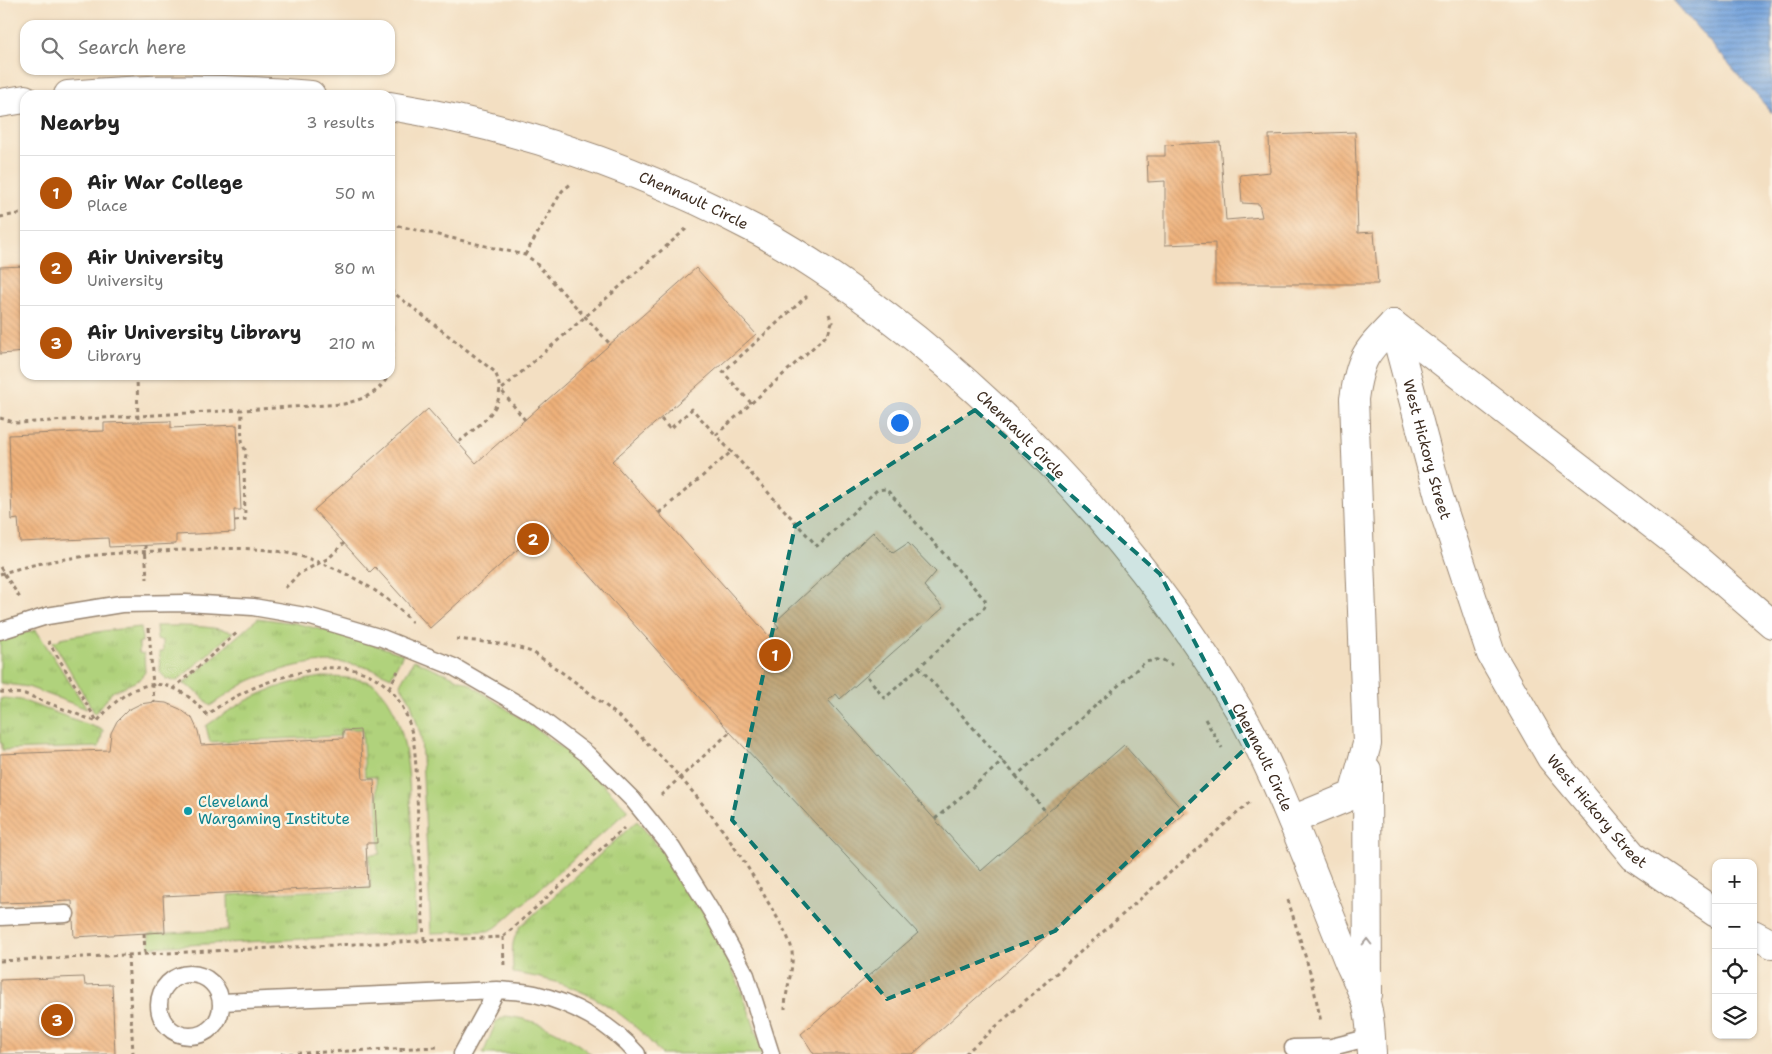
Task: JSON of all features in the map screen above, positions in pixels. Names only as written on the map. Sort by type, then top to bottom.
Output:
[{"type":"street","points":[[131,90],[182,88],[258,90]]},
{"type":"street","points":[[0,103],[20,100]]},
{"type":"street","name":"Chennault Circle","points":[[395,107],[496,129],[568,150],[635,174],[700,202],[762,233],[829,275],[885,314],[943,361],[1004,415],[1115,534],[1199,646],[1240,713],[1278,786],[1368,1008],[1371,1046]]},
{"type":"street","points":[[1368,1008],[1367,744],[1354,399],[1357,374],[1361,362],[1369,349],[1393,324],[1698,560],[1772,624]]},
{"type":"street","name":"West Hickory Street","points":[[1393,324],[1438,498],[1492,654],[1551,758],[1634,857],[1712,910]]},
{"type":"street","points":[[1292,820],[1353,795],[1367,744]]},
{"type":"street","points":[[1757,936],[1772,944]]},
{"type":"lane","points":[[0,631],[47,616],[121,604],[186,603],[253,608],[320,620],[382,638],[454,667],[530,711],[587,754],[633,800],[672,848],[711,910],[746,975],[771,1054]]},
{"type":"lane","points":[[0,917],[66,914]]},
{"type":"lane","points":[[220,1002],[496,990],[534,994],[572,1005],[607,1028],[637,1054]]},
{"type":"lane","points":[[464,1050],[496,990]]},
{"type":"lane","points":[[1293,1048],[1371,1046]]},
{"type":"path","points":[[525,255],[562,191],[573,182]]},
{"type":"path","points":[[0,217],[20,214]]},
{"type":"path","points":[[395,225],[525,255],[534,261],[610,344]]},
{"type":"path","points":[[458,443],[496,408],[501,390],[687,229],[678,225]]},
{"type":"path","points":[[751,404],[723,372],[829,275]]},
{"type":"path","points":[[395,296],[495,372],[501,390],[525,420]]},
{"type":"path","points":[[805,296],[812,301]]},
{"type":"path","points":[[716,435],[828,334],[832,327],[831,316],[824,309]]},
{"type":"path","points":[[136,380],[138,422]]},
{"type":"path","points":[[0,418],[17,423],[344,404],[376,392],[385,380]]},
{"type":"path","points":[[661,418],[670,429],[692,409],[817,546],[877,490],[886,489],[985,600],[984,608],[884,698],[866,675]]},
{"type":"path","points":[[235,521],[245,520],[244,462],[247,454],[242,442],[242,410]]},
{"type":"path","points":[[659,513],[731,452]]},
{"type":"path","points":[[0,574],[41,563],[145,551]]},
{"type":"path","points":[[1016,776],[1145,662],[1158,659],[1165,660],[1172,665],[1176,672]]},
{"type":"path","points":[[0,692],[25,694],[97,722],[108,707],[121,696],[138,686],[152,684],[169,686],[184,693],[196,702],[207,715],[221,704],[269,681],[302,672],[328,667],[354,669],[377,678],[393,692],[407,718],[415,752],[424,940]]},
{"type":"path","points":[[919,667],[1047,813]]},
{"type":"path","points":[[1205,718],[1224,752]]},
{"type":"path","points":[[0,961],[503,937],[730,732]]},
{"type":"path","points":[[935,819],[1003,761]]},
{"type":"path","points":[[965,1054],[1250,802],[1278,786]]},
{"type":"path","points":[[1247,796],[1254,811]]},
{"type":"path","points":[[1286,891],[1311,975],[1326,1047]]},
{"type":"path","points":[[144,933],[145,954]]},
{"type":"path","points":[[128,955],[133,1054]]},
{"type":"path","points":[[281,1054],[401,1048],[464,1050]]},
{"type":"path","points":[[401,1048],[401,1054]]},
{"type":"highlighted area","points":[[975,410],[1160,574],[1248,746],[1055,931],[887,999],[732,820],[795,526]]},
{"type":"green space","points":[[258,618],[295,623],[343,635],[403,654],[391,677],[348,663],[319,662],[305,664],[252,680],[210,706],[198,693],[183,684]]},
{"type":"green space","points":[[156,626],[204,627],[233,632],[177,681],[166,679],[160,672],[159,652],[163,652],[163,641],[157,640]]},
{"type":"green space","points":[[141,627],[142,642],[139,642],[139,653],[144,654],[145,672],[139,680],[112,692],[95,714],[53,641],[60,640],[60,638],[110,630]]},
{"type":"green space","points":[[36,630],[87,709],[28,687],[0,683],[0,639]]},
{"type":"green space","points":[[414,660],[468,683],[535,728],[594,775],[628,810],[506,919],[488,931],[431,933],[421,737],[410,700],[400,684]]},
{"type":"green space","points":[[323,677],[350,678],[375,685],[387,698],[396,715],[402,735],[409,778],[417,933],[149,947],[149,934],[229,930],[228,895],[370,888],[369,855],[380,854],[376,777],[365,777],[362,729],[341,729],[341,736],[210,742],[206,726],[248,700],[275,688],[290,683]]},
{"type":"green space","points":[[0,699],[21,700],[103,730],[99,747],[2,750],[2,743],[0,743]]},
{"type":"green space","points":[[637,821],[675,868],[710,925],[731,966],[763,1054],[661,1054],[630,1022],[595,998],[556,982],[513,973],[513,943],[521,926]]},
{"type":"green space","points":[[505,1016],[540,1024],[572,1040],[591,1054],[483,1054],[496,1022]]},
{"type":"water","points":[[1673,0],[1772,0],[1772,113]]},
{"type":"building","points":[[1355,132],[1358,233],[1374,232],[1378,284],[1215,284],[1215,243],[1165,245],[1165,181],[1148,182],[1147,156],[1165,156],[1165,145],[1220,142],[1226,220],[1262,217],[1259,204],[1242,203],[1240,175],[1270,172],[1269,135]]},
{"type":"building","points":[[20,266],[20,352],[0,354],[0,267]]},
{"type":"building","points":[[696,268],[756,334],[612,461],[769,636],[779,627],[775,622],[873,532],[893,553],[908,543],[936,572],[924,586],[943,608],[840,699],[836,694],[828,700],[981,871],[1124,745],[1185,813],[913,1054],[814,1054],[801,1034],[918,933],[730,732],[545,525],[430,628],[375,567],[370,572],[314,510],[428,409],[476,463]]},
{"type":"building","points":[[171,421],[171,428],[237,425],[241,510],[234,510],[235,532],[176,535],[176,544],[109,547],[108,538],[20,542],[18,519],[12,520],[9,435],[104,431],[104,423]]},
{"type":"building","name":"Cleveland Wargaming Institute","points":[[166,703],[180,709],[192,718],[198,731],[201,745],[343,738],[343,731],[360,730],[363,779],[374,779],[377,843],[366,843],[368,886],[163,896],[165,932],[74,937],[72,901],[0,903],[0,754],[109,750],[111,733],[117,721],[128,710],[140,704]]},
{"type":"building","points":[[84,977],[85,985],[112,984],[115,1054],[0,1054],[0,980]]},
{"type":"place","name":"Air University","points":[[533,539]]},
{"type":"place","name":"Air War College","points":[[775,655]]},
{"type":"place","name":"Cleveland Wargaming Institute","points":[[188,811]]},
{"type":"place","name":"Air University Library","points":[[57,1020]]}]
